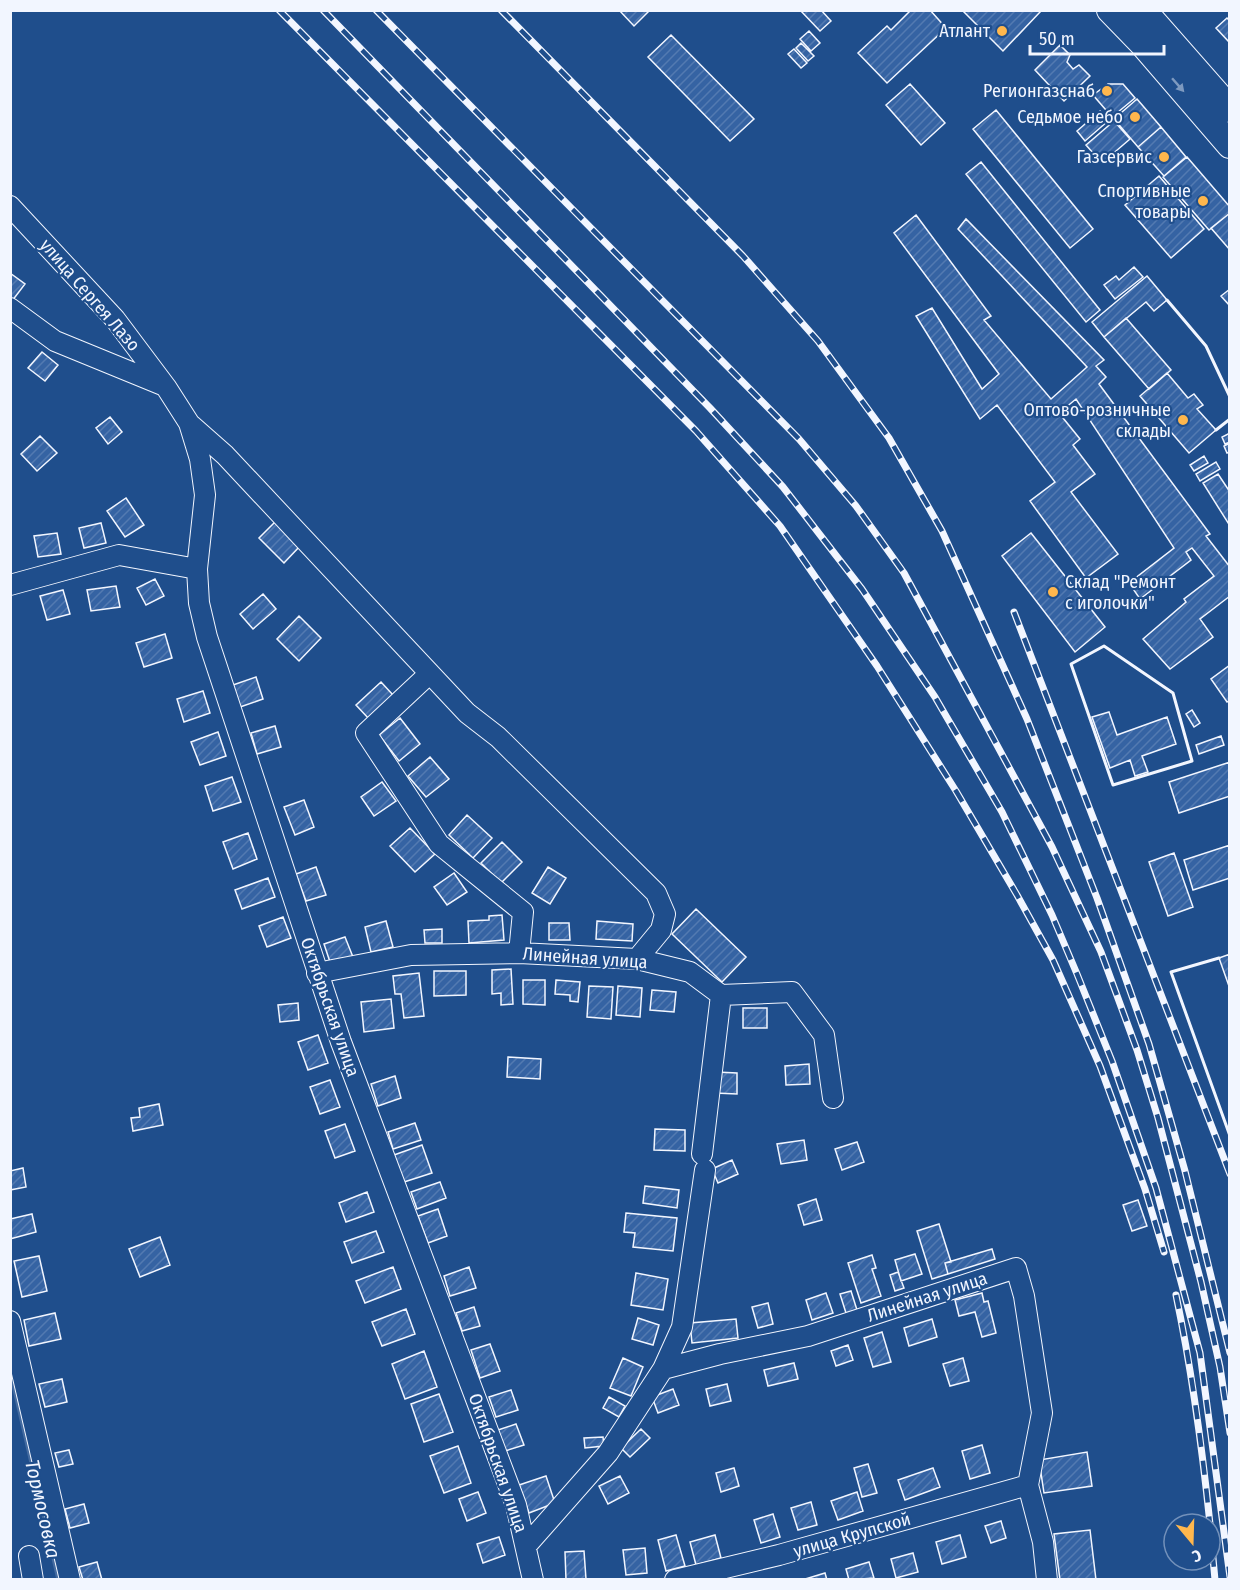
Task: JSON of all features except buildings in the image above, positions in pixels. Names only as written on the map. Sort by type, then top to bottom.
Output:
[{"type":"main road","points":[[1110,10],[1143,44],[1230,145]]},
{"type":"main road","points":[[1143,10],[1230,110]]},
{"type":"street","name":"улица Сергея Лазо","points":[[10,206],[115,319],[166,387],[189,423]]},
{"type":"street","name":"улица Сергея Лазо","points":[[10,308],[55,341],[166,387]]},
{"type":"street","name":"Октябрьская улица","points":[[189,423],[200,459],[205,495],[204,526],[197,569],[199,603],[207,638],[341,1042],[516,1504],[533,1580]]},
{"type":"street","points":[[189,423],[225,455],[428,675],[467,713],[498,737],[656,893],[665,914],[661,930],[637,958]]},
{"type":"street","points":[[10,585],[119,555],[197,569]]},
{"type":"street","points":[[428,675],[366,733],[440,844],[523,912],[519,953]]},
{"type":"street","name":"Линейная улица","points":[[317,973],[411,955],[519,953],[637,958],[690,972],[721,995]]},
{"type":"street","points":[[526,1546],[608,1453],[663,1370],[682,1327],[721,995],[792,992],[824,1035],[833,1098]]},
{"type":"street","name":"Линейная улица","points":[[663,1370],[720,1354],[808,1335],[1016,1268],[1024,1296],[1042,1413],[1028,1485]]},
{"type":"street","points":[[10,1321],[70,1580]]},
{"type":"street","points":[[1028,1485],[1043,1542],[1047,1580]]},
{"type":"street","name":"улица Крупской","points":[[675,1580],[779,1555],[1028,1485]]},
{"type":"street","points":[[29,1556],[33,1580]]},
{"type":"waterway","name":"Тормосовка","points":[[10,1368],[59,1580]]},
{"type":"railway","points":[[279,10],[696,431],[780,526],[877,666],[956,791],[1053,960],[1100,1066],[1145,1189],[1164,1252]]},
{"type":"railway","points":[[323,10],[710,408],[783,487],[862,589],[935,697],[1002,812],[1052,915],[1077,974],[1112,1061],[1156,1188],[1200,1353],[1230,1577]]},
{"type":"railway","points":[[376,10],[799,439],[856,506],[904,573],[1052,847],[1101,952],[1137,1050],[1158,1118],[1201,1282],[1220,1367],[1230,1433]]},
{"type":"railway","points":[[501,10],[743,256],[818,341],[889,438],[942,531],[1027,719],[1097,898],[1149,1044],[1185,1171],[1230,1353]]},
{"type":"railway","points":[[1014,612],[1230,1174]]},
{"type":"railway","points":[[1176,1295],[1196,1409],[1209,1512]]},
{"type":"railway","points":[[1214,1572],[1215,1580]]},
{"type":"wall","points":[[1167,300],[1206,346],[1230,397]]},
{"type":"wall","points":[[1216,430],[1230,419]]},
{"type":"wall","points":[[1104,646],[1173,693],[1192,761],[1113,785],[1071,664],[1104,646]]},
{"type":"wall","points":[[1219,958],[1171,972],[1230,1136]]},
{"type":"place","name":"Атлант","points":[[1002,31]]},
{"type":"place","name":"Регионгазснаб","points":[[1107,91]]},
{"type":"place","name":"Седьмое небо","points":[[1135,117]]},
{"type":"place","name":"Газсервис","points":[[1164,157]]},
{"type":"place","name":"Спортивные товары","points":[[1203,201]]},
{"type":"place","name":"Оптово-розничные склады","points":[[1183,420]]},
{"type":"place","name":"Склад \"Ремонт с иголочки\"","points":[[1053,592]]}]
